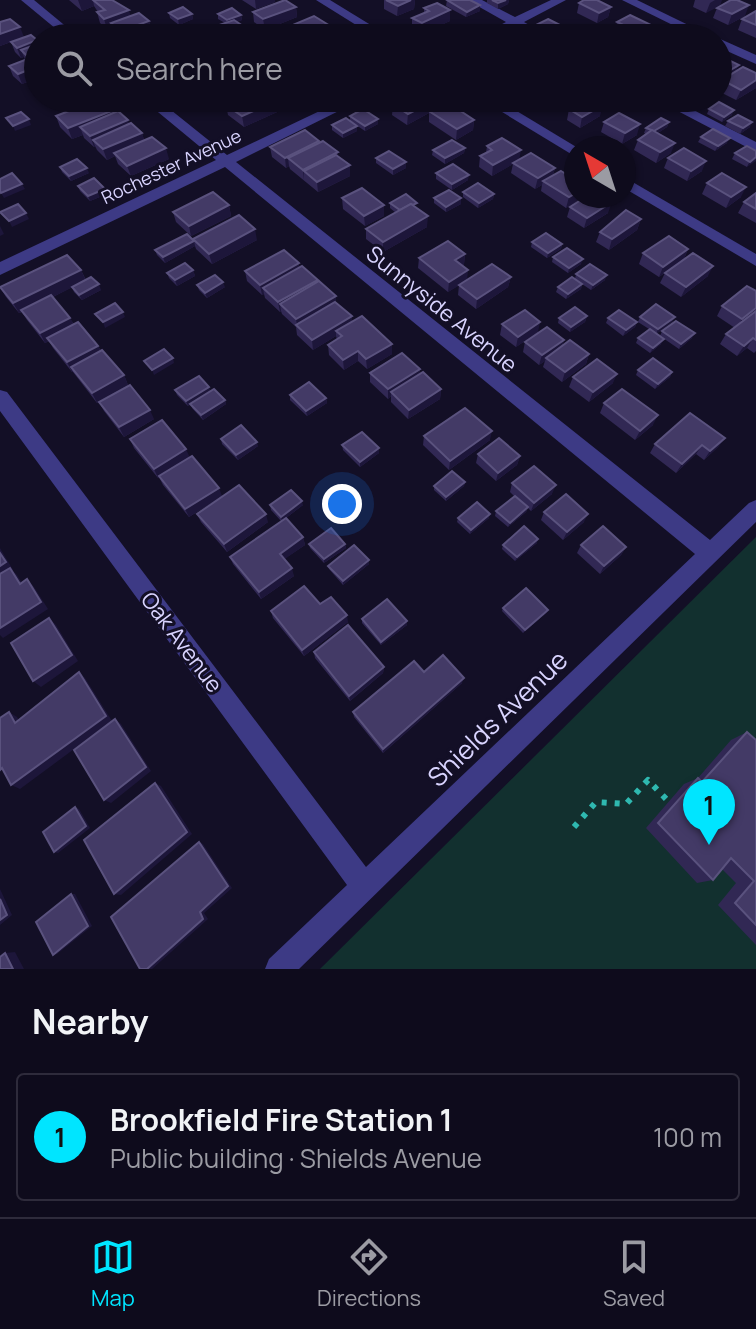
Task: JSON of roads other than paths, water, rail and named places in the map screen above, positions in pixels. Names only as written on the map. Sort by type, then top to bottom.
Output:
[{"type":"street","points":[[27,0],[57,24]]},
{"type":"street","points":[[322,0],[362,24]]},
{"type":"street","points":[[473,0],[519,24]]},
{"type":"street","points":[[511,24],[560,0]]},
{"type":"street","points":[[628,0],[679,24]]},
{"type":"street","points":[[732,49],[756,60]]},
{"type":"street","name":"Sunnyside Avenue","points":[[165,112],[710,553]]},
{"type":"street","name":"Rochester Avenue","points":[[0,269],[329,112]]},
{"type":"street","points":[[509,112],[564,146]]},
{"type":"street","points":[[687,112],[756,148]]},
{"type":"street","points":[[636,189],[756,261]]},
{"type":"street","name":"Oak Avenue","points":[[0,397],[364,886]]},
{"type":"street","name":"Shields Avenue","points":[[279,969],[756,509]]},
{"type":"place","name":"Brookfield Fire Station 1","points":[[709,845]]}]
